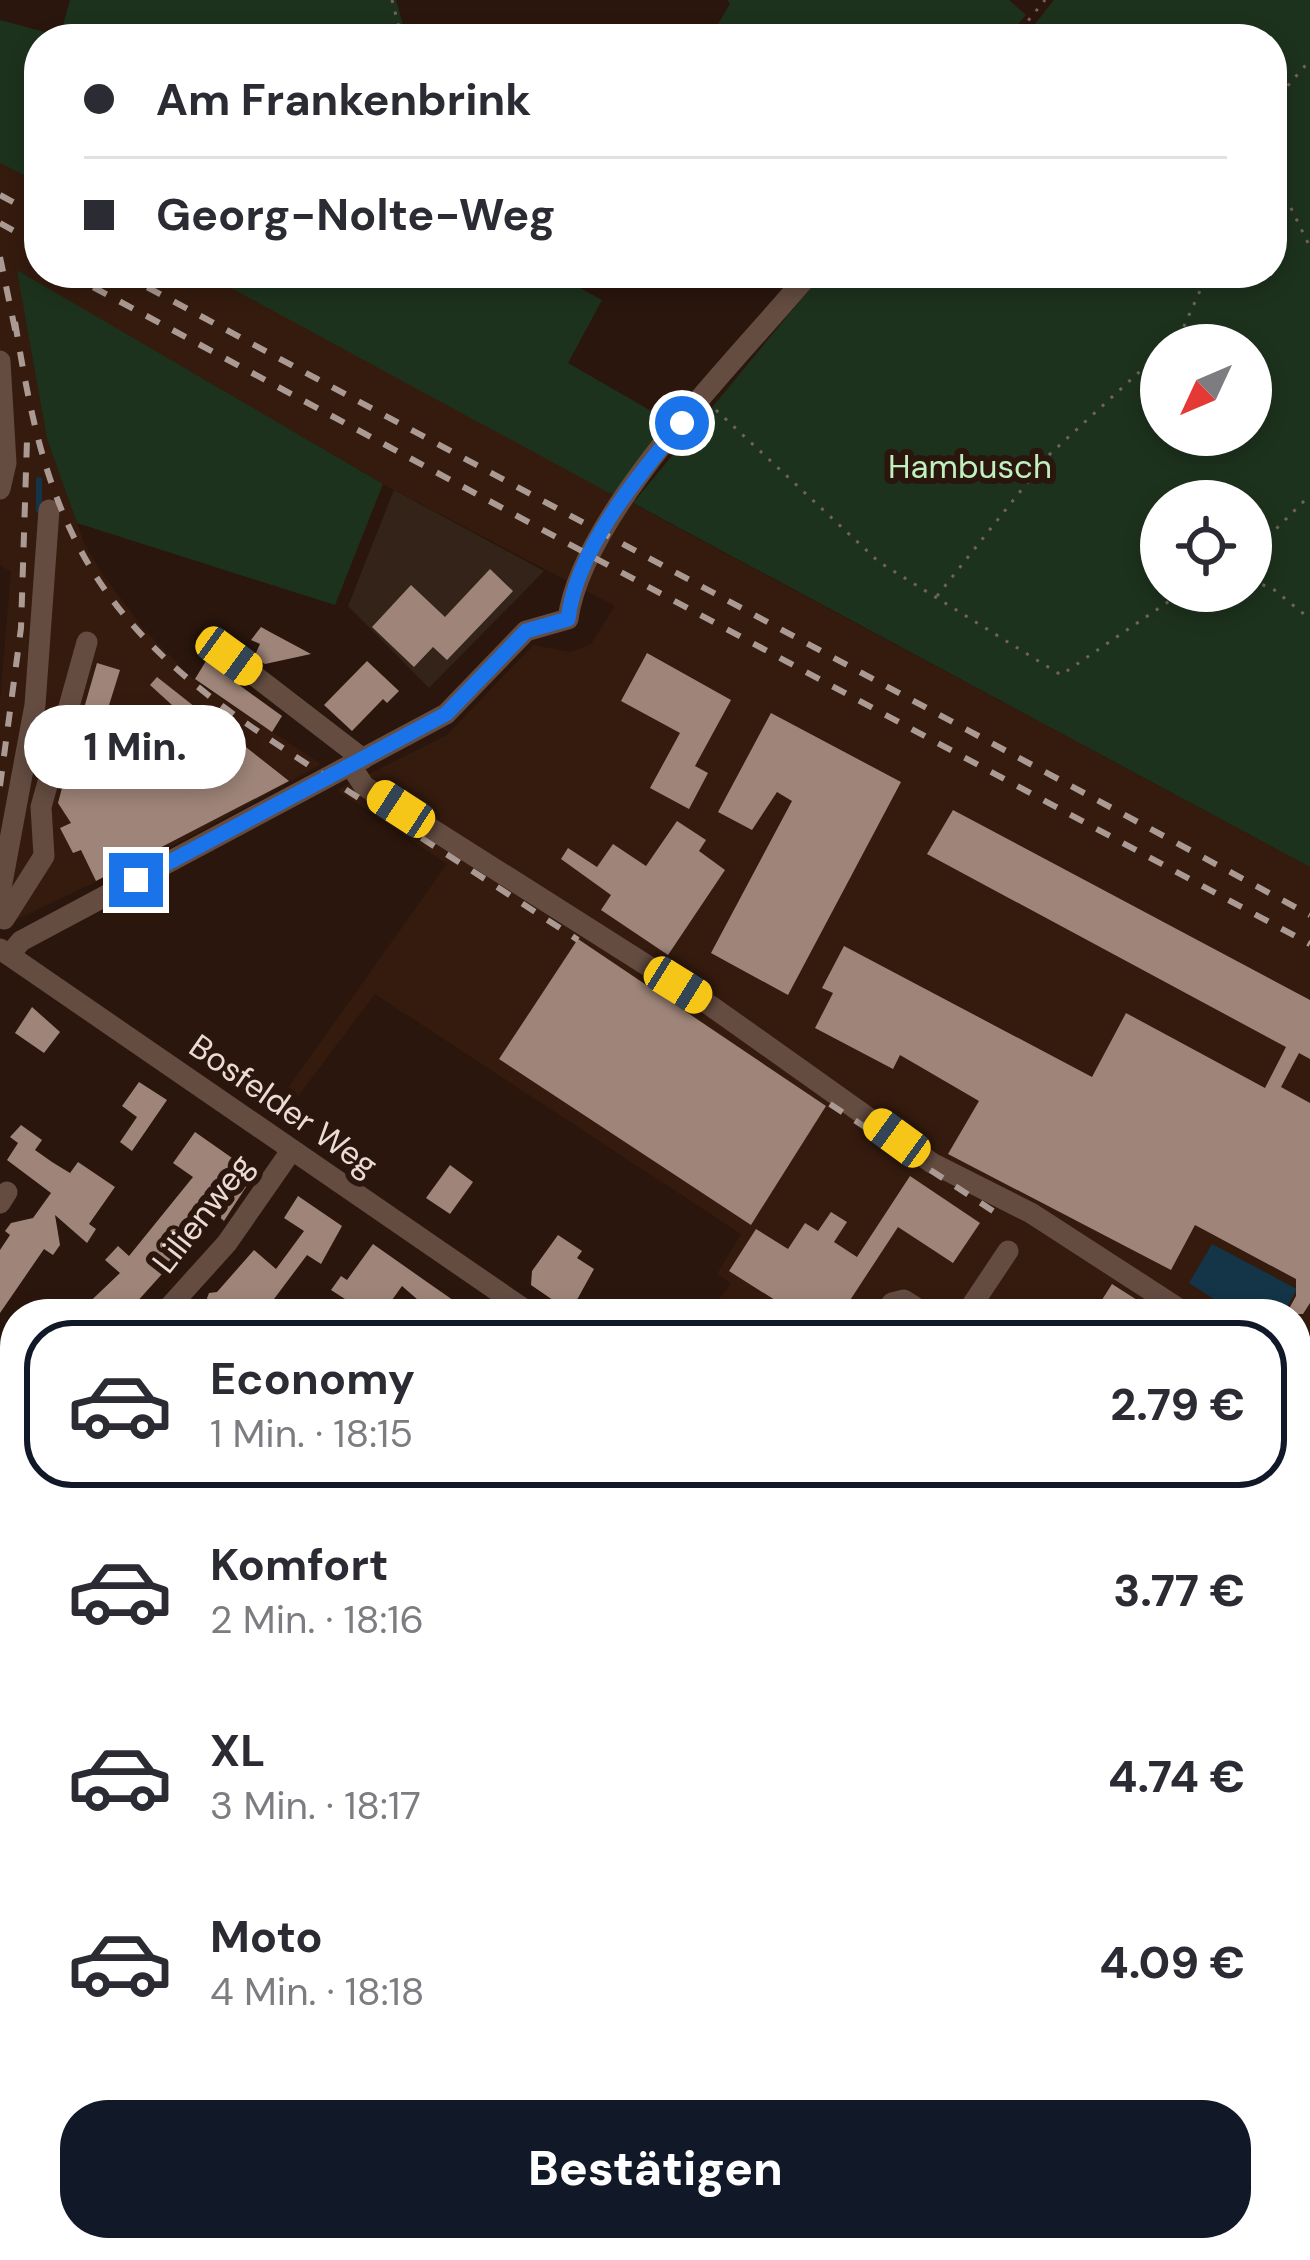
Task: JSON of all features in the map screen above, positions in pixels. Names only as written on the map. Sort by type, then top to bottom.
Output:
[{"type":"street","points":[[4,952],[446,714],[526,631],[568,619],[572,587],[640,473],[797,288]]},
{"type":"street","points":[[0,361],[6,464],[0,489]]},
{"type":"street","points":[[3,919],[1,888],[35,705],[49,510]]},
{"type":"street","points":[[3,919],[44,856],[41,807],[87,642]]},
{"type":"street","points":[[229,656],[357,763],[364,786],[711,1006],[932,1163],[1031,1213],[1164,1299]]},
{"type":"street","name":"Bosfelder Weg","points":[[4,952],[509,1299]]},
{"type":"street","name":"Lilienweg","points":[[177,1299],[227,1244],[291,1150]]},
{"type":"street","points":[[976,1299],[1008,1251]]},
{"type":"path","points":[[1025,24],[1046,0]]},
{"type":"path","points":[[1287,87],[1310,60]]},
{"type":"path","points":[[1287,202],[1310,247]]},
{"type":"path","points":[[1185,324],[1201,288]]},
{"type":"path","points":[[935,597],[1050,454],[1140,371]]},
{"type":"path","points":[[703,398],[879,562],[1061,675],[1153,612]]},
{"type":"path","points":[[1272,533],[1310,495]]},
{"type":"path","points":[[1272,588],[1310,619]]},
{"type":"shaded area","points":[[0,163],[24,175],[24,275],[18,271],[47,439],[85,545],[145,631],[195,681],[321,764],[194,835],[9,923],[0,918],[0,700],[11,572],[0,565]]},
{"type":"shaded area","points":[[47,288],[231,288],[1310,867],[1310,1299],[719,1299],[731,1283],[717,1274],[741,1234],[375,994],[280,1120],[270,1113],[447,864],[337,790],[447,735],[533,645],[571,652],[591,644],[615,606],[383,484]]},
{"type":"shaded area","points":[[394,490],[544,571],[429,688],[348,606]]},
{"type":"green space","points":[[70,0],[396,0],[403,24],[63,24]]},
{"type":"green space","points":[[727,0],[1009,0],[1026,15],[1018,24],[718,24],[730,4]]},
{"type":"green space","name":"Hambusch","points":[[1054,0],[1310,0],[1310,867],[633,503],[811,288],[1287,288],[1287,24],[1035,24]]},
{"type":"green space","points":[[0,20],[24,26],[24,175],[0,163]]},
{"type":"green space","points":[[17,270],[24,274],[24,288],[48,288],[383,484],[335,605],[77,523],[47,439]]},
{"type":"green space","points":[[231,288],[580,288],[602,300],[568,363],[672,423],[615,496]]},
{"type":"water","points":[[1212,1244],[1297,1289],[1291,1299],[1214,1299],[1189,1283]]},
{"type":"building","points":[[490,569],[513,591],[447,660],[433,647],[414,667],[372,627],[411,585],[445,617]]},
{"type":"building","points":[[261,627],[311,654],[265,664],[254,657],[260,644],[251,640]]},
{"type":"building","points":[[647,653],[731,700],[695,766],[708,773],[689,809],[650,788],[680,733],[621,701]]},
{"type":"building","points":[[206,661],[282,716],[272,732],[195,679]]},
{"type":"building","points":[[367,661],[399,691],[387,703],[383,699],[352,731],[324,705]]},
{"type":"building","points":[[97,663],[120,670],[95,750],[74,743]]},
{"type":"building","points":[[157,677],[289,781],[96,881],[81,850],[73,853],[60,828],[71,823],[58,803],[67,769],[150,730],[146,723],[172,705],[150,685]]},
{"type":"building","points":[[771,713],[901,782],[788,995],[711,953],[792,801],[777,792],[752,830],[718,812]]},
{"type":"building","points":[[953,810],[1310,1000],[1310,1059],[1299,1053],[1281,1087],[1310,1103],[1310,1299],[1294,1299],[1296,1279],[1195,1225],[1171,1270],[948,1154],[979,1101],[900,1055],[893,1069],[815,1028],[833,993],[822,988],[844,946],[1092,1077],[1126,1013],[1265,1088],[1286,1047],[927,854]]},
{"type":"building","points":[[677,821],[706,840],[699,851],[725,870],[668,955],[601,910],[611,895],[561,859],[568,848],[597,867],[613,844],[646,866]]},
{"type":"building","points":[[578,939],[826,1106],[751,1225],[499,1059]]},
{"type":"building","points":[[32,1007],[60,1032],[44,1053],[15,1033]]},
{"type":"building","points":[[139,1082],[167,1100],[132,1151],[120,1142],[137,1117],[122,1106]]},
{"type":"building","points":[[21,1125],[42,1140],[35,1150],[52,1162],[70,1173],[78,1162],[115,1187],[89,1224],[96,1229],[87,1243],[55,1215],[60,1245],[53,1255],[44,1249],[10,1299],[0,1299],[0,1250],[10,1235],[5,1231],[11,1223],[33,1218],[51,1193],[7,1160],[18,1143],[10,1137]]},
{"type":"building","points":[[195,1132],[235,1160],[231,1171],[248,1184],[224,1221],[216,1214],[140,1299],[93,1299],[120,1273],[105,1260],[118,1246],[129,1256],[193,1177],[173,1163]]},
{"type":"building","points":[[450,1165],[473,1182],[450,1214],[426,1198]]},
{"type":"building","points":[[910,1176],[980,1223],[953,1263],[898,1227],[851,1299],[773,1299],[729,1271],[756,1229],[788,1249],[805,1223],[818,1231],[831,1212],[847,1222],[834,1242],[857,1257]]},
{"type":"building","points":[[298,1196],[342,1226],[321,1264],[307,1255],[274,1299],[207,1299],[254,1250],[276,1269],[304,1231],[284,1218]]},
{"type":"building","points":[[558,1235],[582,1251],[577,1258],[594,1269],[577,1299],[551,1299],[531,1285],[532,1271]]},
{"type":"building","points":[[373,1244],[452,1299],[417,1299],[402,1286],[393,1299],[345,1299],[331,1290],[341,1276],[347,1280]]},
{"type":"building","points":[[1112,1284],[1136,1299],[1102,1299]]},
{"type":"waterway","points":[[39,480],[39,510]]},
{"type":"railway","points":[[0,195],[24,208]]},
{"type":"railway","points":[[0,223],[24,237]]},
{"type":"railway","points":[[0,257],[17,339]]},
{"type":"railway","points":[[95,288],[1310,944]]},
{"type":"railway","points":[[149,288],[1310,915]]},
{"type":"railway","points":[[15,322],[31,410],[56,495],[80,549],[133,625],[234,714],[578,940]]},
{"type":"railway","points":[[0,786],[21,628],[27,440]]},
{"type":"railway","points":[[830,1104],[1002,1217]]},
{"type":"route","points":[[136,880],[446,714],[526,631],[568,619],[572,587],[640,473],[682,423]]}]
